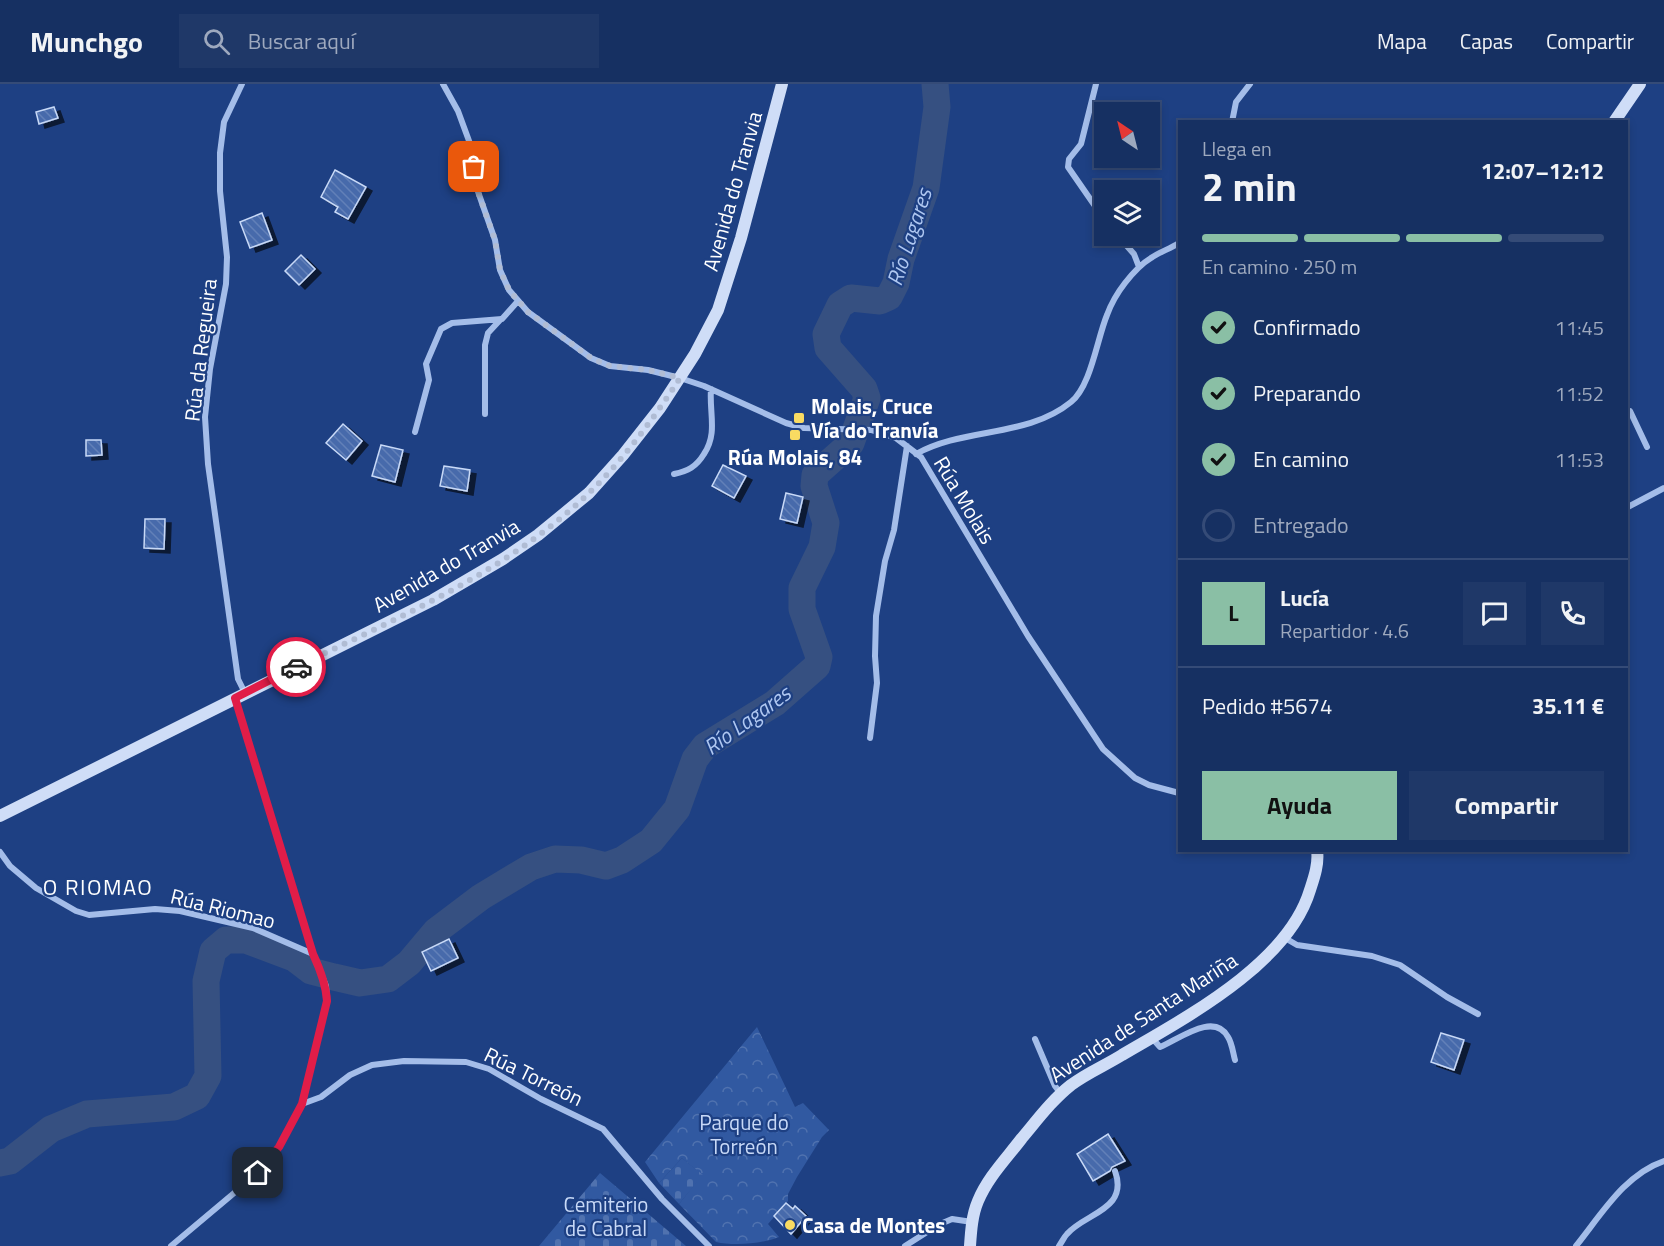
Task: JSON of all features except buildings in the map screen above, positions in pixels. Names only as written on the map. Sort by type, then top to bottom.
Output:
[{"type":"main road","name":"Avenida do Tranvia","points":[[0,816],[433,600],[503,559],[538,535],[590,493],[660,408],[695,354],[718,310],[741,238],[782,84]]},
{"type":"main road","points":[[1615,120],[1640,84]]},
{"type":"main road","name":"Avenida de Santa Mariña","points":[[970,1246],[972,1222],[977,1203],[989,1179],[1054,1099],[1073,1083],[1152,1037],[1233,984],[1274,950],[1285,938],[1307,900],[1316,872],[1317,852]]},
{"type":"street","name":"Rúa da Regueira","points":[[242,84],[224,122],[220,153],[220,191],[227,257],[226,284],[210,369],[205,417],[209,474],[240,696],[313,954],[326,986],[327,1001],[302,1104]]},
{"type":"street","name":"Rúa Molais","points":[[443,84],[458,111],[472,148],[476,186],[495,240],[500,270],[509,290],[528,312],[591,358],[610,366],[648,370],[680,378],[711,389],[786,423],[804,428],[871,430],[896,438],[907,446],[921,458],[1028,636],[1103,749],[1135,778],[1178,794]]},
{"type":"street","points":[[1094,205],[1068,167],[1069,159],[1081,144],[1096,84]]},
{"type":"street","points":[[1232,120],[1236,102],[1250,84]]},
{"type":"street","points":[[916,454],[927,448],[960,438],[1018,426],[1047,416],[1073,401],[1086,380],[1107,313],[1124,285],[1152,256],[1178,243]]},
{"type":"street","points":[[1127,246],[1134,254],[1139,267]]},
{"type":"street","points":[[485,414],[485,345],[488,333],[518,301]]},
{"type":"street","points":[[415,432],[429,380],[426,364],[441,329],[452,323],[502,319]]},
{"type":"street","points":[[674,474],[693,468],[710,446],[713,430],[711,389]]},
{"type":"street","points":[[1628,412],[1630,411],[1647,447]]},
{"type":"street","points":[[870,738],[877,682],[876,616],[885,561],[894,530],[907,446]]},
{"type":"street","points":[[1628,507],[1664,488]]},
{"type":"street","name":"Rúa Riomao","points":[[0,852],[10,866],[36,888],[76,911],[89,915],[154,909],[180,911],[253,928],[313,954]]},
{"type":"street","points":[[1285,938],[1297,945],[1372,956],[1400,965],[1447,997],[1478,1014]]},
{"type":"street","points":[[1152,1037],[1160,1047],[1205,1026],[1216,1026],[1228,1036],[1235,1060]]},
{"type":"street","points":[[1035,1039],[1054,1086],[1061,1094]]},
{"type":"street","name":"Rúa Torreón","points":[[302,1104],[321,1097],[350,1075],[372,1065],[404,1061],[466,1062],[489,1069],[541,1099],[603,1129],[662,1199],[709,1246]]},
{"type":"street","points":[[171,1246],[258,1173],[279,1147],[302,1104]]},
{"type":"street","points":[[1576,1246],[1629,1181],[1652,1165],[1664,1161]]},
{"type":"street","points":[[1059,1246],[1068,1233],[1107,1208],[1119,1182],[1114,1172]]},
{"type":"street","points":[[905,1246],[952,1219],[972,1222]]},
{"type":"green space","name":"Parque do Torreón","points":[[757,1027],[795,1107],[803,1103],[829,1130],[822,1137],[797,1177],[788,1194],[788,1201],[768,1224],[779,1237],[748,1244],[716,1242],[679,1204],[702,1175],[682,1158],[659,1183],[645,1162]]},
{"type":"green space","points":[[682,1158],[703,1175],[679,1204],[659,1183]]},
{"type":"green space","name":"Cemiterio de Cabral","points":[[600,1173],[686,1246],[539,1246]]},
{"type":"waterway","name":"Río Lagares","points":[[0,1163],[10,1161],[51,1129],[87,1114],[174,1107],[197,1096],[208,1076],[206,981],[213,951],[226,940],[246,940],[294,958],[311,971],[334,977],[360,983],[388,979],[409,963],[436,931],[481,897],[531,867],[555,859],[581,860],[606,866],[622,860],[651,841],[677,809],[695,759],[705,746],[775,703],[817,666],[819,657],[802,609],[802,588],[822,547],[826,523],[814,486],[815,475],[851,443],[867,398],[864,389],[828,348],[826,334],[840,305],[851,298],[880,301],[889,297],[896,283],[901,259],[926,188],[937,107],[935,84]]},
{"type":"way so far","points":[[296,667],[433,600],[503,559],[538,535],[590,493],[660,408],[680,378],[648,370],[610,366],[591,358],[528,312],[509,290],[500,270],[495,240],[476,186],[474,167]]},
{"type":"place","name":"Molais, Cruce Vía do Tranvía","points":[[799,418]]},
{"type":"place","name":"Rúa Molais, 84","points":[[795,435]]},
{"type":"place","name":"Casa de Montes","points":[[790,1225]]},
{"type":"district","name":"O RIOMAO","points":[[98,887]]},
{"type":"route","points":[[258,1173],[279,1147],[302,1104],[327,1001],[326,986],[313,954],[235,698],[296,667]]}]
